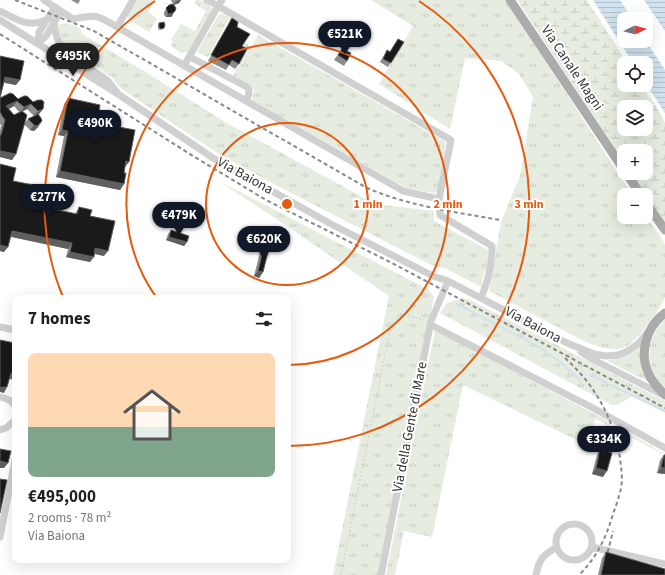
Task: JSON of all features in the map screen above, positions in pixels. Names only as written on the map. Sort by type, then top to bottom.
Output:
[{"type":"main road","name":"Via Canale Magni","points":[[510,0],[617,160]]},
{"type":"main road","points":[[653,214],[665,230]]},
{"type":"main road","points":[[656,218],[665,237]]},
{"type":"main road","points":[[664,312],[650,330],[645,343],[644,358],[648,372],[655,385],[665,395]]},
{"type":"street","points":[[44,0],[73,19],[91,15],[100,17],[403,191],[439,199]]},
{"type":"street","points":[[118,27],[133,0]]},
{"type":"street","points":[[207,0],[220,3],[451,140],[439,199],[440,215],[492,246],[492,257],[488,276],[481,298]]},
{"type":"street","points":[[184,66],[220,3]]},
{"type":"street","points":[[38,43],[39,32],[58,9]]},
{"type":"street","points":[[0,11],[25,23],[50,20]]},
{"type":"street","name":"Via Baiona","points":[[0,20],[118,94],[213,158],[331,224],[433,276],[481,298],[567,343],[592,359],[665,395]]},
{"type":"street","points":[[50,20],[58,41],[68,56],[109,82],[118,94]]},
{"type":"street","points":[[190,57],[248,88],[249,94],[246,101]]},
{"type":"street","name":"Via della Gente di Mare","points":[[381,575],[431,323],[448,282]]},
{"type":"street","points":[[431,323],[593,408],[665,448]]},
{"type":"street","points":[[0,327],[12,329]]},
{"type":"street","name":"Via Baiona","points":[[567,343],[594,354],[606,356],[618,355],[628,351],[639,343],[650,330]]},
{"type":"street","points":[[1,398],[12,402]]},
{"type":"street","points":[[0,430],[6,428],[12,423]]},
{"type":"street","points":[[0,537],[12,475]]},
{"type":"street","points":[[574,524],[585,527],[591,536],[592,546],[586,555],[577,560],[567,558],[562,555],[557,547],[558,536],[564,527],[574,524]]},
{"type":"street","points":[[592,546],[665,564]]},
{"type":"street","points":[[536,575],[538,565],[545,553],[557,547]]},
{"type":"path","points":[[341,575],[391,325],[395,318],[404,314],[431,323]]},
{"type":"green space","points":[[137,0],[155,0],[148,12],[157,19],[149,32],[128,19],[127,16]]},
{"type":"green space","points":[[196,0],[206,3],[212,9],[188,52],[181,53],[171,46],[173,42],[171,40],[181,24],[195,31],[206,11],[194,3]]},
{"type":"green space","points":[[371,0],[506,0],[617,172],[617,180],[622,180],[627,188],[617,188],[617,224],[651,224],[664,242],[665,297],[654,316],[642,332],[626,347],[620,349],[609,349],[582,340],[489,291],[501,222],[520,176],[533,97],[519,74],[501,61],[465,58],[450,129],[379,84],[413,26]]},
{"type":"green space","points":[[517,0],[587,0],[623,56],[617,56],[617,92],[646,92],[652,100],[617,100],[617,136],[653,136],[653,102],[665,123],[665,224],[653,206],[653,188],[641,188],[636,180],[653,180],[653,144],[617,144],[617,151]]},
{"type":"green space","points":[[219,14],[223,14],[235,20],[234,24],[228,21],[208,57],[197,52]]},
{"type":"green space","points":[[66,23],[80,28],[82,34],[225,122],[375,204],[434,211],[434,221],[488,250],[488,266],[484,273],[481,287],[445,268],[433,266],[266,180],[219,154],[119,87],[112,77],[69,50],[60,39],[57,29],[60,24]]},
{"type":"green space","points":[[258,35],[446,142],[438,191],[434,193],[406,188],[297,126],[253,104],[252,99],[255,90],[233,75],[244,57],[239,54],[245,43],[252,47]]},
{"type":"green space","points":[[219,181],[429,290],[434,297],[378,575],[333,575],[389,296]]},
{"type":"green space","points":[[462,298],[468,299],[665,401],[665,413],[635,397],[631,397],[617,405],[612,405],[440,313],[447,303]]},
{"type":"green space","points":[[665,319],[665,388],[653,371],[649,354],[653,336]]},
{"type":"green space","points":[[435,330],[608,421],[610,426],[595,419],[587,445],[463,385],[432,537],[404,531],[395,575],[386,575]]},
{"type":"green space","points":[[642,344],[649,382],[607,361],[630,354]]},
{"type":"green space","points":[[615,425],[665,454],[665,455],[617,430]]},
{"type":"water","points":[[593,0],[620,0],[628,12],[617,12],[617,38]]},
{"type":"water","points":[[644,0],[665,0],[665,31],[653,12]]},
{"type":"water","points":[[623,48],[651,48],[665,70],[665,113],[652,92],[653,92],[653,56],[629,56]]},
{"type":"building","points":[[173,4],[176,8],[175,11],[168,14],[166,8]]},
{"type":"building","points":[[232,18],[238,22],[237,27],[250,34],[242,46],[247,49],[239,64],[232,60],[229,65],[211,55]]},
{"type":"building","points":[[164,22],[164,28],[161,29],[159,27],[159,23]]},
{"type":"building","points":[[398,39],[404,42],[391,63],[383,59],[387,50],[390,52]]},
{"type":"building","points":[[342,49],[351,53],[347,61],[338,55]]},
{"type":"building","points":[[0,56],[24,61],[20,80],[5,77],[0,98]]},
{"type":"building","points":[[10,93],[18,99],[27,96],[33,102],[42,100],[44,102],[43,109],[38,111],[31,104],[24,107],[17,101],[6,106],[14,115],[22,111],[27,115],[16,154],[0,151],[0,135],[5,120],[0,113],[0,98]]},
{"type":"building","points":[[68,98],[100,105],[97,123],[135,130],[129,162],[126,161],[124,184],[60,171],[68,131],[62,130]]},
{"type":"building","points":[[38,114],[42,121],[37,126],[28,119]]},
{"type":"building","points":[[0,164],[16,168],[13,181],[39,186],[38,190],[46,189],[49,191],[50,194],[48,198],[34,205],[77,214],[79,207],[92,210],[90,216],[115,221],[108,251],[95,248],[94,257],[70,252],[72,243],[12,231],[8,247],[0,245]]},
{"type":"building","points":[[171,230],[189,236],[187,242],[169,237]]},
{"type":"building","points":[[264,247],[269,248],[263,272],[258,271]]},
{"type":"building","points":[[0,340],[12,342],[12,373],[7,387],[0,388]]},
{"type":"building","points":[[0,449],[11,451],[8,463],[0,461]]},
{"type":"building","points":[[600,450],[612,453],[607,471],[596,468]]},
{"type":"building","points":[[665,455],[665,468],[661,467]]},
{"type":"building","points":[[0,479],[7,480],[0,513]]},
{"type":"building","points":[[606,552],[665,569],[665,575],[601,575]]},
{"type":"waterway","points":[[457,304],[539,347],[560,362],[581,381]]},
{"type":"waterway","points":[[590,375],[665,411]]},
{"type":"railway","points":[[15,0],[94,31],[367,188],[416,204],[500,220]]},
{"type":"railway","points":[[0,34],[193,156],[266,200],[392,263],[665,408]]},
{"type":"railway","points":[[565,358],[576,368],[594,391],[607,415],[617,443],[622,473],[622,484],[607,531],[596,554],[579,575]]},
{"type":"railway","points":[[606,559],[613,531]]}]
